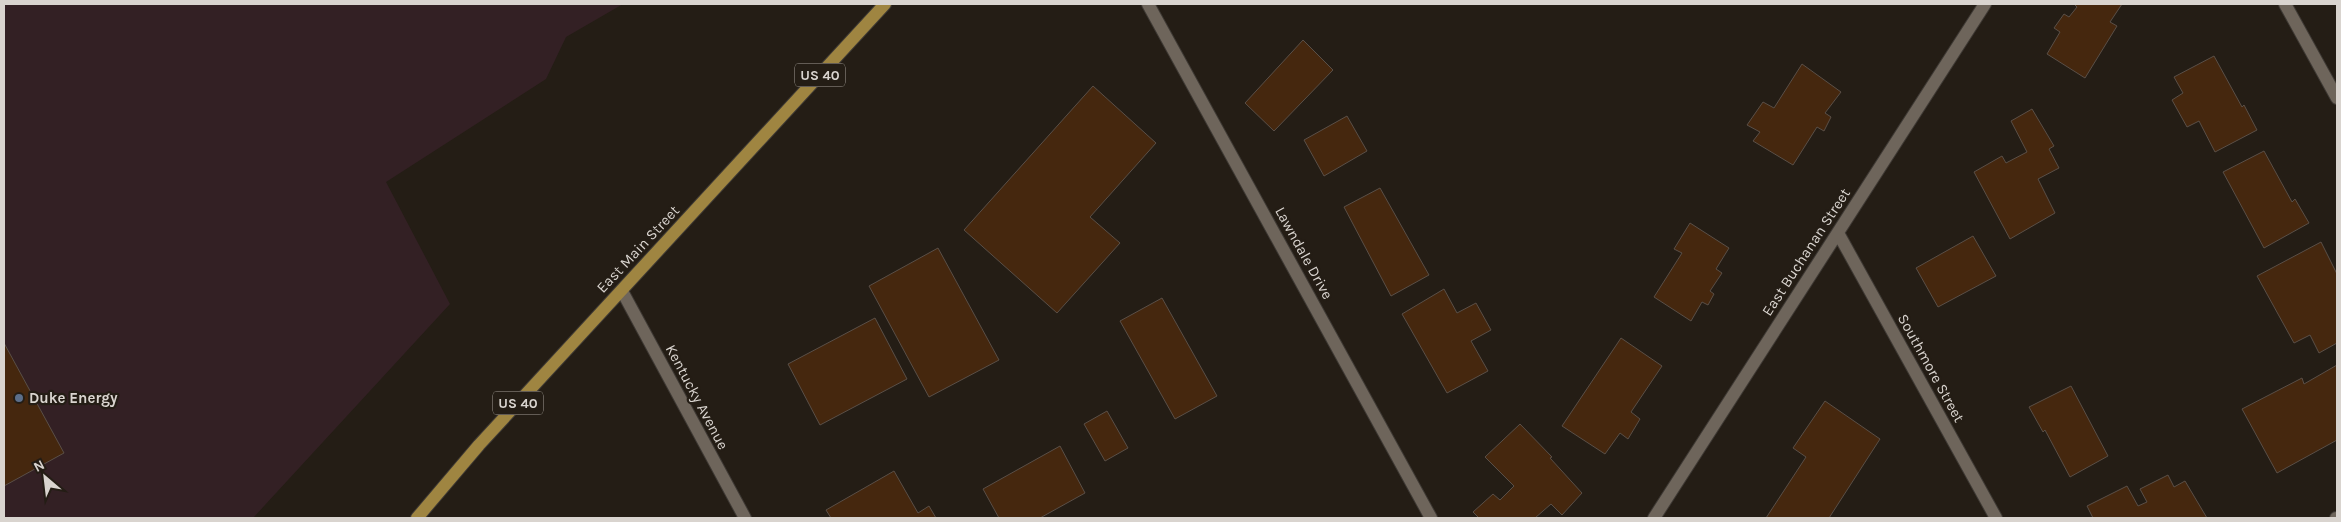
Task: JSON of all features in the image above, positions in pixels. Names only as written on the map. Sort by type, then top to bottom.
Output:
[{"type":"main road","name":"East Main Street","points":[[417,518],[479,445],[885,4]]},
{"type":"street","name":"Lawndale Drive","points":[[1148,4],[1431,518]]},
{"type":"street","name":"East Buchanan Street","points":[[1654,518],[1985,4]]},
{"type":"street","points":[[2285,4],[2337,98]]},
{"type":"street","name":"Southmore Street","points":[[1838,233],[1996,518]]},
{"type":"street","name":"Kentucky Avenue","points":[[622,291],[745,518]]},
{"type":"shaded area","name":"Duke Energy","points":[[4,4],[623,4],[566,37],[546,79],[386,182],[450,304],[253,518],[4,518]]},
{"type":"building","points":[[2074,4],[2122,4],[2110,22],[2117,26],[2085,78],[2047,54],[2060,32],[2054,28],[2064,14],[2069,17],[2077,7]]},
{"type":"building","points":[[1303,40],[1333,70],[1274,131],[1245,103]]},
{"type":"building","points":[[2214,56],[2257,130],[2215,152],[2199,121],[2187,127],[2172,100],[2183,93],[2174,77]]},
{"type":"building","points":[[1802,64],[1841,92],[1825,113],[1831,117],[1824,131],[1817,127],[1793,165],[1753,141],[1760,132],[1747,125],[1763,102],[1774,108]]},
{"type":"building","points":[[1093,86],[1156,143],[1090,217],[1120,243],[1057,313],[964,230]]},
{"type":"building","points":[[2032,109],[2054,146],[2049,149],[2059,168],[2038,179],[2055,213],[2010,239],[1974,172],[2002,156],[2006,163],[2027,152],[2011,121]]},
{"type":"building","points":[[1347,116],[1367,151],[1324,176],[1304,140]]},
{"type":"building","points":[[2264,151],[2292,202],[2295,199],[2309,223],[2264,248],[2223,172]]},
{"type":"building","points":[[1380,188],[1429,275],[1391,296],[1344,207]]},
{"type":"building","points":[[1690,223],[1729,248],[1716,269],[1722,273],[1710,291],[1714,294],[1708,305],[1702,302],[1691,321],[1654,297],[1682,253],[1674,249]]},
{"type":"building","points":[[1973,236],[1996,276],[1938,307],[1916,268]]},
{"type":"building","points":[[2321,242],[2337,274],[2337,343],[2319,353],[2310,335],[2294,343],[2257,276]]},
{"type":"building","points":[[938,248],[999,360],[929,397],[869,286]]},
{"type":"building","points":[[1444,289],[1457,313],[1476,303],[1491,330],[1471,341],[1488,371],[1447,393],[1402,314]]},
{"type":"building","points":[[1162,298],[1217,396],[1175,419],[1120,321]]},
{"type":"building","points":[[875,318],[907,379],[820,425],[788,364]]},
{"type":"building","points":[[1621,338],[1662,366],[1631,412],[1640,419],[1628,439],[1620,433],[1605,454],[1562,426]]},
{"type":"building","name":"Duke Energy","points":[[4,343],[64,453],[4,486]]},
{"type":"building","points":[[2337,365],[2337,440],[2277,473],[2242,409],[2302,378],[2304,384]]},
{"type":"building","points":[[2071,386],[2108,456],[2070,477],[2045,430],[2043,432],[2029,407]]},
{"type":"building","points":[[1825,401],[1880,439],[1829,518],[1766,518],[1806,457],[1793,448]]},
{"type":"building","points":[[1107,411],[1128,448],[1105,461],[1084,424]]},
{"type":"building","points":[[1520,424],[1552,457],[1550,458],[1582,493],[1562,515],[1551,504],[1535,518],[1479,518],[1473,512],[1493,494],[1500,500],[1514,486],[1485,457]]},
{"type":"building","points":[[1060,446],[1085,493],[1040,518],[999,518],[983,489]]},
{"type":"building","points":[[894,471],[918,513],[929,506],[936,518],[831,518],[826,510]]},
{"type":"building","points":[[2168,475],[2174,487],[2185,481],[2207,518],[2093,518],[2087,506],[2127,486],[2138,506],[2147,502],[2140,489]]},
{"type":"place","name":"Duke Energy","points":[[19,398]]}]
